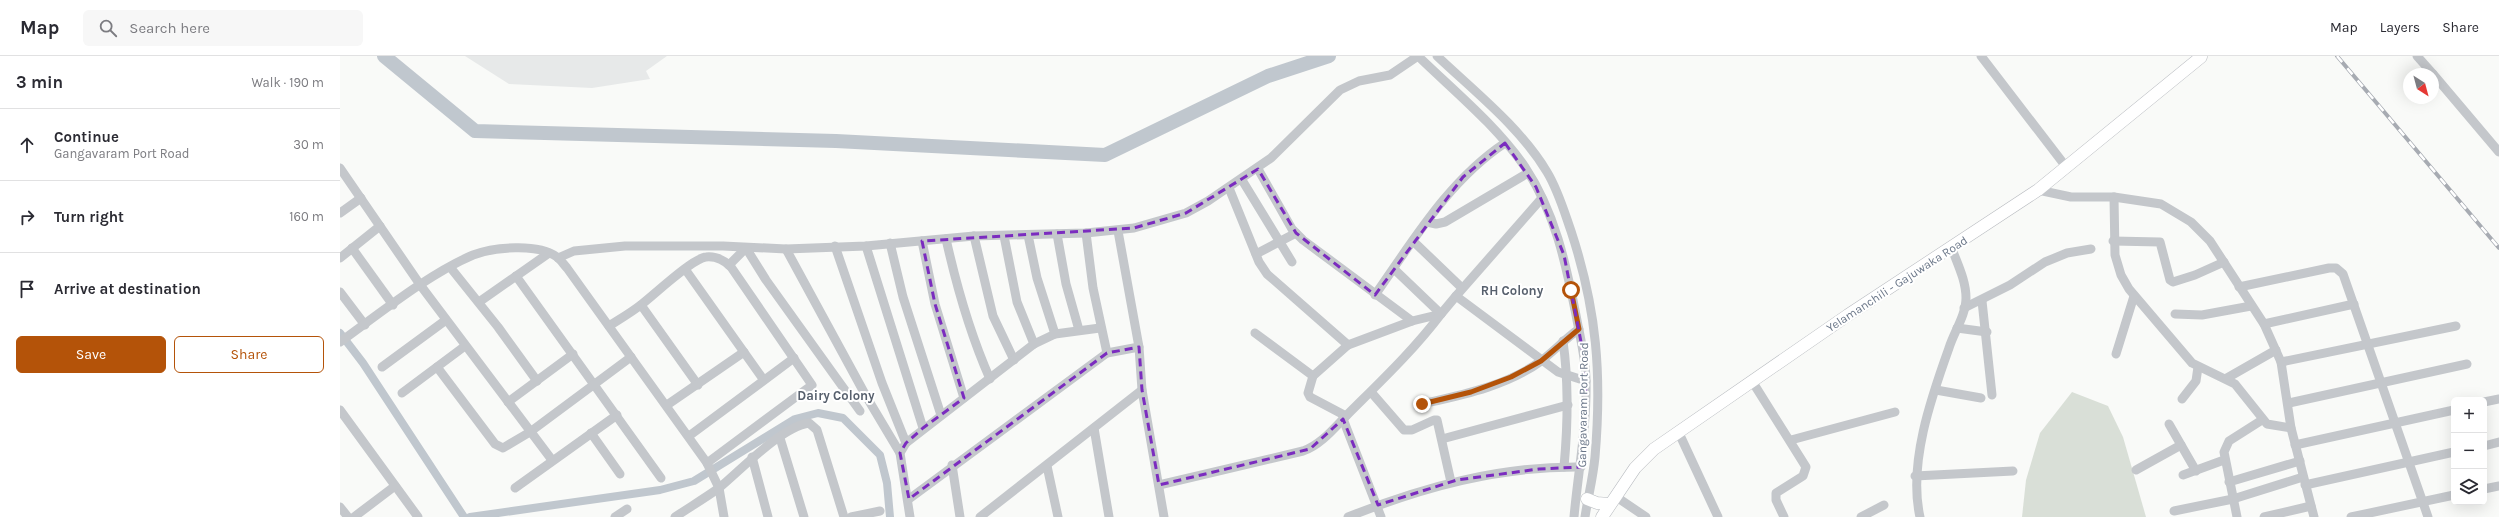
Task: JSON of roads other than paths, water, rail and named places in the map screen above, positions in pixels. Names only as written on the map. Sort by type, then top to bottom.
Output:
[{"type":"main road","name":"Yelamanchili - Gajuwaka Road","points":[[1602,517],[1612,500],[1635,468],[1654,449],[1752,381],[1952,249],[2038,190],[2067,168],[2201,57]]},
{"type":"main road","points":[[1587,499],[1597,503],[1612,500]]},
{"type":"street","name":"Gangavaram Port Road","points":[[1418,56],[1498,148],[1524,175],[1542,198],[1550,215],[1564,255],[1579,329],[1586,381],[1581,467],[1574,517]]},
{"type":"street","points":[[558,258],[574,251],[625,246],[724,246],[786,249],[866,246],[974,236],[1086,233],[1134,228],[1186,213],[1229,188],[1258,169],[1285,145],[1321,106],[1340,90],[1359,81],[1395,73],[1418,56]]},
{"type":"street","name":"Gangavaram Port Road","points":[[1437,56],[1504,119],[1547,172],[1566,219],[1586,287],[1596,334],[1598,364],[1595,458],[1585,517]]},
{"type":"street","points":[[1980,56],[2067,168]]},
{"type":"street","points":[[2417,56],[2428,68]]},
{"type":"street","points":[[2439,81],[2499,152]]},
{"type":"street","points":[[1375,295],[1427,222],[1463,178],[1498,148]]},
{"type":"street","points":[[1258,169],[1296,233],[1375,295],[1412,321]]},
{"type":"street","points":[[341,171],[421,286],[552,460]]},
{"type":"street","points":[[1427,222],[1436,224],[1445,222],[1524,175]]},
{"type":"street","points":[[1242,180],[1292,262]]},
{"type":"street","points":[[1229,188],[1256,254],[1267,274],[1348,345]]},
{"type":"street","points":[[2038,190],[2071,197],[2114,197],[2161,204],[2192,222],[2210,241],[2264,324],[2281,362],[2289,403],[2291,428],[2314,517]]},
{"type":"street","points":[[2114,197],[2114,241],[2116,264],[2134,296],[2181,351],[2198,367],[2227,378],[2244,393],[2262,420],[2274,427],[2291,428]]},
{"type":"street","points":[[340,214],[361,198]]},
{"type":"street","points":[[1159,485],[1310,449],[1371,392],[1426,334],[1462,288],[1542,198]]},
{"type":"street","points":[[340,258],[380,226]]},
{"type":"street","points":[[1120,230],[1139,347],[1142,390],[1164,517]]},
{"type":"street","points":[[1086,233],[1100,328],[1107,353]]},
{"type":"street","points":[[1256,254],[1280,243],[1296,233]]},
{"type":"street","points":[[1057,234],[1066,284],[1079,330]]},
{"type":"street","points":[[1028,235],[1037,278],[1055,334]]},
{"type":"street","points":[[974,236],[979,264],[993,316],[1014,360]]},
{"type":"street","points":[[1004,236],[1017,302],[1034,344]]},
{"type":"street","points":[[946,239],[958,294],[976,347],[990,379]]},
{"type":"street","points":[[922,241],[935,304],[964,398]]},
{"type":"street","points":[[2114,241],[2160,242],[2163,245],[2170,280],[2173,282],[2195,276],[2224,262]]},
{"type":"street","points":[[1413,242],[1462,288]]},
{"type":"street","points":[[890,243],[903,298],[941,415]]},
{"type":"street","points":[[835,246],[882,383],[906,443]]},
{"type":"street","points":[[866,246],[923,428]]},
{"type":"street","points":[[352,248],[394,305]]},
{"type":"street","points":[[340,342],[450,266],[474,255],[491,250],[528,248],[549,253],[558,258],[667,405],[707,463],[719,488],[724,517]]},
{"type":"street","points":[[729,265],[746,248]]},
{"type":"street","points":[[746,248],[766,280],[860,411]]},
{"type":"street","points":[[786,249],[866,396],[900,453],[910,517]]},
{"type":"street","points":[[1920,517],[1917,503],[1915,476],[1916,464],[1936,390],[1964,308],[1965,289],[1952,249]]},
{"type":"street","points":[[1964,308],[1982,301],[2045,262],[2067,253],[2091,249]]},
{"type":"street","points":[[479,302],[549,253]]},
{"type":"street","points":[[609,326],[641,304],[695,262],[706,257],[721,260],[729,265],[812,382],[811,387],[707,463]]},
{"type":"street","points":[[450,266],[479,302],[537,381]]},
{"type":"street","points":[[2239,287],[2329,268],[2336,268],[2345,279],[2428,517]]},
{"type":"street","points":[[1394,269],[1441,314]]},
{"type":"street","points":[[685,270],[763,379]]},
{"type":"street","points":[[516,276],[596,385],[661,478]]},
{"type":"street","points":[[1571,290],[1586,287]]},
{"type":"street","points":[[340,292],[365,325]]},
{"type":"street","points":[[1456,296],[1541,361],[1568,377],[1586,381]]},
{"type":"street","points":[[2116,354],[2134,296]]},
{"type":"street","points":[[1982,301],[1987,332],[1992,396]]},
{"type":"street","points":[[641,304],[698,385]]},
{"type":"street","points":[[2264,324],[2354,304]]},
{"type":"street","points":[[2175,314],[2202,315],[2251,306]]},
{"type":"street","points":[[1380,517],[1378,505],[1344,418],[1310,397],[1308,393],[1314,376],[1348,345],[1412,321],[1441,314]]},
{"type":"street","points":[[382,367],[446,320]]},
{"type":"street","points":[[2281,362],[2456,326]]},
{"type":"street","points":[[900,453],[906,443],[923,428],[990,379],[1034,344],[1055,334],[1100,328]]},
{"type":"street","points":[[1957,328],[1987,332]]},
{"type":"street","points":[[1422,404],[1491,385],[1541,361],[1579,329]]},
{"type":"street","points":[[1255,333],[1314,376]]},
{"type":"street","points":[[1563,341],[1568,377],[1568,405],[1564,467]]},
{"type":"street","points":[[402,393],[465,346]]},
{"type":"street","points":[[908,499],[952,465],[1107,353],[1139,347]]},
{"type":"street","points":[[2227,378],[2276,350]]},
{"type":"street","points":[[667,405],[744,352]]},
{"type":"street","points":[[508,402],[573,354]]},
{"type":"street","points":[[437,367],[500,448],[506,447],[530,432],[596,385],[631,357]]},
{"type":"street","points":[[689,436],[763,379],[794,358]]},
{"type":"street","points":[[2289,403],[2467,364]]},
{"type":"street","points":[[2182,399],[2196,381],[2198,367]]},
{"type":"street","points":[[1752,381],[1804,462],[1806,471],[1803,476],[1776,493],[1776,500],[1784,517]]},
{"type":"street","points":[[980,517],[1142,390]]},
{"type":"street","points":[[1936,390],[1981,398]]},
{"type":"street","points":[[1371,392],[1404,430],[1412,430],[1436,420],[1439,424],[1450,482]]},
{"type":"street","points":[[2487,401],[2499,399]]},
{"type":"street","points":[[1442,439],[1568,405]]},
{"type":"street","points":[[340,410],[418,517]]},
{"type":"street","points":[[2295,445],[2451,411]]},
{"type":"street","points":[[1791,440],[1895,412]]},
{"type":"street","points":[[514,488],[617,415]]},
{"type":"street","points":[[2237,517],[2224,460],[2224,452],[2229,441],[2262,420]]},
{"type":"street","points":[[675,517],[719,488],[752,457],[804,423],[813,425],[817,430],[844,517]]},
{"type":"street","points":[[2169,424],[2196,470]]},
{"type":"street","points":[[1094,428],[1109,517]]},
{"type":"street","points":[[1678,432],[1718,517]]},
{"type":"street","points":[[591,433],[620,474]]},
{"type":"street","points":[[780,438],[804,517]]},
{"type":"street","points":[[2487,445],[2499,442]]},
{"type":"street","points":[[2136,470],[2181,445]]},
{"type":"street","points":[[2174,511],[2233,499],[2304,481],[2451,453]]},
{"type":"street","points":[[752,457],[768,517]]},
{"type":"street","points":[[2184,475],[2224,460]]},
{"type":"street","points":[[2229,482],[2300,461]]},
{"type":"street","points":[[952,465],[960,517]]},
{"type":"street","points":[[1047,466],[1058,517]]},
{"type":"street","points":[[1348,517],[1419,490],[1450,482],[1491,474],[1564,467],[1581,467]]},
{"type":"street","points":[[1915,476],[2013,471]]},
{"type":"street","points":[[354,517],[395,486]]},
{"type":"street","points":[[2487,488],[2499,486]]},
{"type":"street","points":[[2351,517],[2451,497]]},
{"type":"street","points":[[1612,500],[1646,517]]},
{"type":"street","points":[[1861,517],[1884,505]]},
{"type":"street","points":[[2264,517],[2311,506]]},
{"type":"street","points":[[340,507],[348,517]]},
{"type":"street","points":[[615,517],[626,509]]},
{"type":"street","points":[[851,517],[880,511]]},
{"type":"waterway","points":[[384,56],[475,131],[836,141],[1105,155],[1268,76],[1329,56]]},
{"type":"waterway","points":[[340,333],[363,363],[464,517]]},
{"type":"waterway","points":[[470,517],[660,490],[694,481],[795,419],[818,413],[843,418],[880,455],[887,483],[890,517]]},
{"type":"railway","points":[[2337,56],[2499,248]]},
{"type":"district","name":"RH Colony","points":[[1512,290]]},
{"type":"district","name":"Dairy Colony","points":[[836,395]]}]
